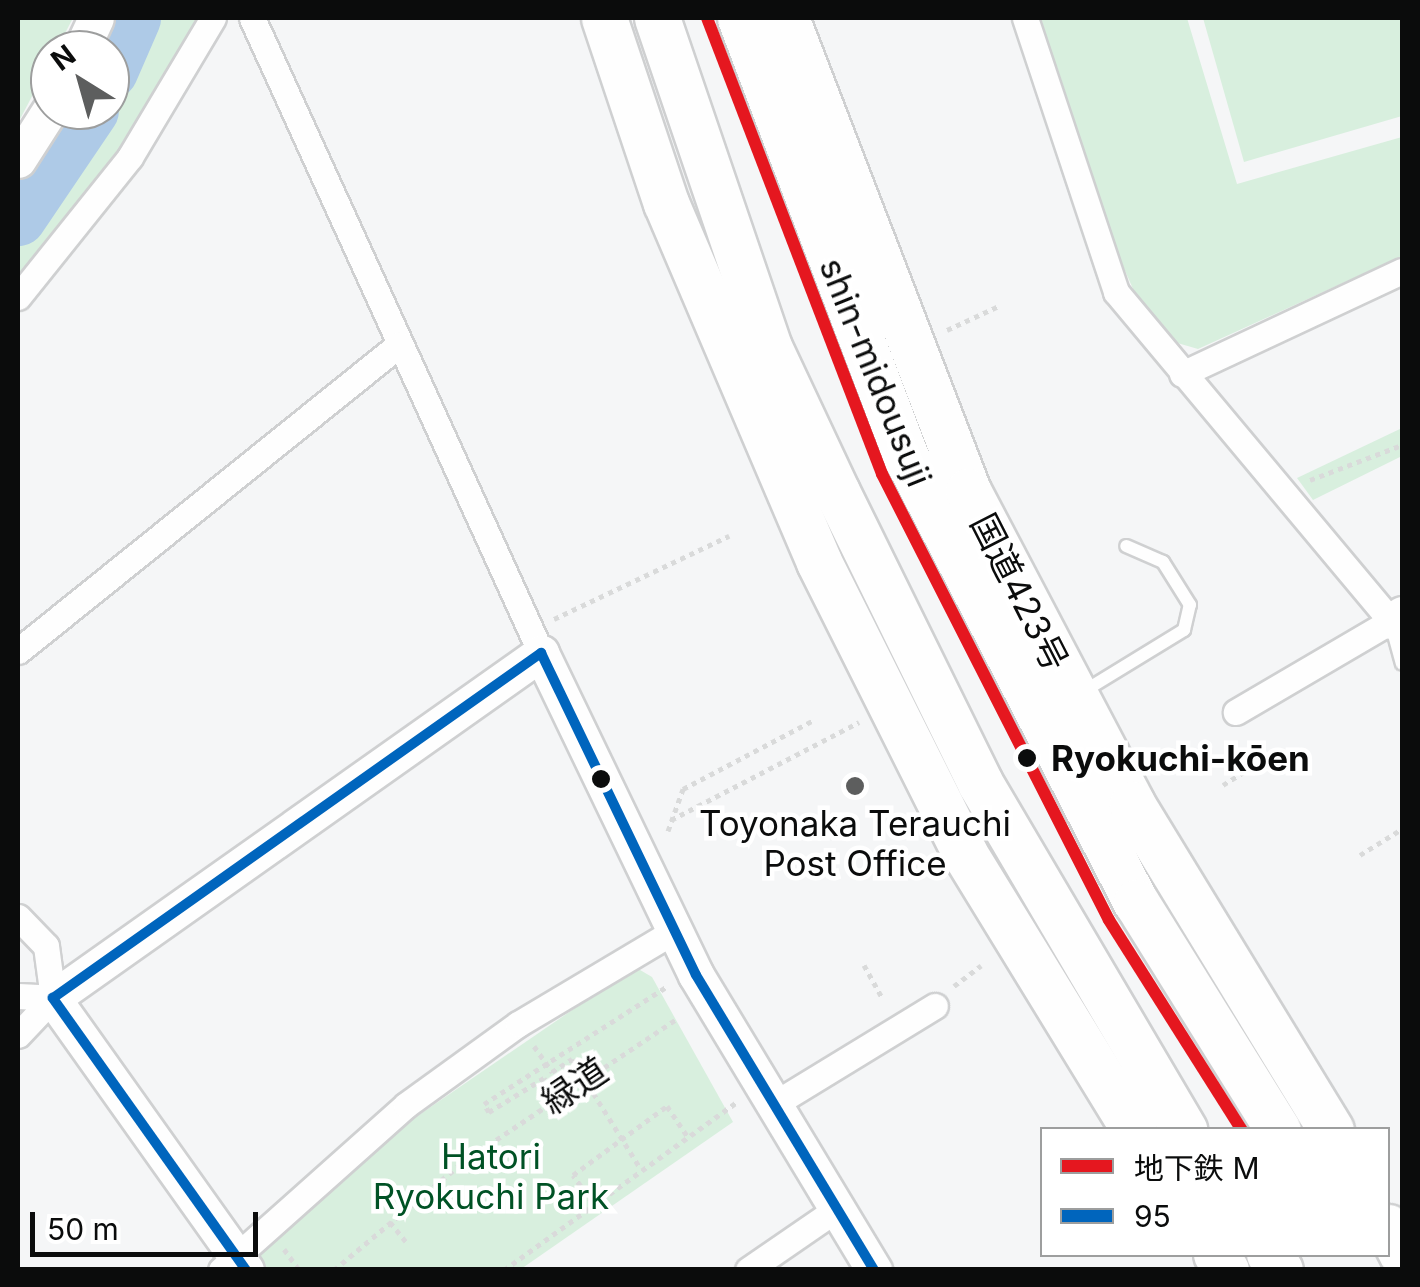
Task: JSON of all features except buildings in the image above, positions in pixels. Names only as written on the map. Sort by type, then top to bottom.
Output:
[{"type":"highway","points":[[604,18],[666,203],[819,562],[965,854],[1132,1127]]},
{"type":"highway","points":[[657,18],[768,347],[819,562]]},
{"type":"highway","name":"shin-midousuji","points":[[740,18],[908,458],[1051,747],[1276,1127]]},
{"type":"highway","name":"国道423号","points":[[786,18],[968,491],[1074,697],[1329,1127]]},
{"type":"highway","points":[[851,305],[968,491]]},
{"type":"highway","points":[[768,347],[980,783],[1182,1127]]},
{"type":"highway","points":[[1390,1231],[1402,1254]]},
{"type":"street","points":[[18,298],[130,157],[213,18]]},
{"type":"street","points":[[252,18],[541,653],[754,1104],[874,1270]]},
{"type":"street","points":[[1025,18],[1116,292],[1182,374],[1397,617],[1236,712]]},
{"type":"street","points":[[18,160],[37,130]]},
{"type":"street","points":[[1182,374],[1402,272]]},
{"type":"street","points":[[18,650],[400,346]]},
{"type":"street","points":[[18,1035],[53,998],[541,653]]},
{"type":"street","points":[[18,917],[46,946],[53,998],[234,1264],[406,1105],[518,1024],[674,930]]},
{"type":"street","points":[[18,996],[53,998]]},
{"type":"street","points":[[754,1104],[943,997]]},
{"type":"street","points":[[748,1270],[834,1211]]},
{"type":"lane","points":[[1074,697],[1184,630],[1190,605],[1162,562],[1126,546]]},
{"type":"lane","points":[[1397,617],[1402,664]]},
{"type":"path","points":[[929,338],[999,306]]},
{"type":"path","points":[[1332,469],[1402,445]]},
{"type":"path","points":[[554,618],[729,536]]},
{"type":"path","points":[[671,820],[871,715]]},
{"type":"path","points":[[668,830],[683,788],[812,721]]},
{"type":"path","points":[[1163,771],[1183,760]]},
{"type":"path","points":[[768,770],[772,778]]},
{"type":"path","points":[[1222,785],[1247,770]]},
{"type":"path","points":[[1360,855],[1402,829]]},
{"type":"path","points":[[864,965],[883,998]]},
{"type":"path","points":[[943,997],[981,966]]},
{"type":"path","points":[[556,1096],[544,1078],[488,1112],[484,1104],[671,984]]},
{"type":"path","name":"緑道","points":[[334,1270],[390,1222],[556,1096],[677,1018]]},
{"type":"path","points":[[537,1050],[552,1072],[572,1059],[640,1169]]},
{"type":"path","points":[[504,1270],[687,1136],[754,1104]]},
{"type":"path","points":[[592,1202],[573,1175],[667,1106],[687,1136]]},
{"type":"path","points":[[390,1222],[408,1244]]},
{"type":"path","points":[[282,1247],[299,1270]]},
{"type":"green space","points":[[18,18],[73,18],[67,30],[30,30],[30,100],[18,123]]},
{"type":"green space","points":[[143,18],[198,18],[120,150],[18,282],[18,235],[95,130],[130,130],[130,54]]},
{"type":"green space","points":[[1041,18],[1187,18],[1237,184],[1402,137],[1402,256],[1198,349],[1174,342],[1137,298],[1101,216]]},
{"type":"green space","points":[[1203,18],[1402,18],[1402,116],[1244,162]]},
{"type":"green space","points":[[1402,428],[1402,456],[1313,500],[1297,478]]},
{"type":"green space","name":"Hatori Ryokuchi Park","points":[[635,967],[652,977],[733,1122],[521,1269],[241,1270],[416,1117]]},
{"type":"waterway","points":[[128,30],[133,18]]},
{"type":"waterway","points":[[18,218],[77,130]]},
{"type":"metro line","name":"M","points":[[707,18],[882,474],[1109,920],[1240,1127]]},
{"type":"transit line","name":"95","points":[[246,1270],[53,998],[541,653],[696,975],[874,1270]]},
{"type":"place","name":"Ryokuchi-kōen","points":[[1027,758]]},
{"type":"place","name":"Toyonaka Terauchi Post Office","points":[[855,786]]}]
